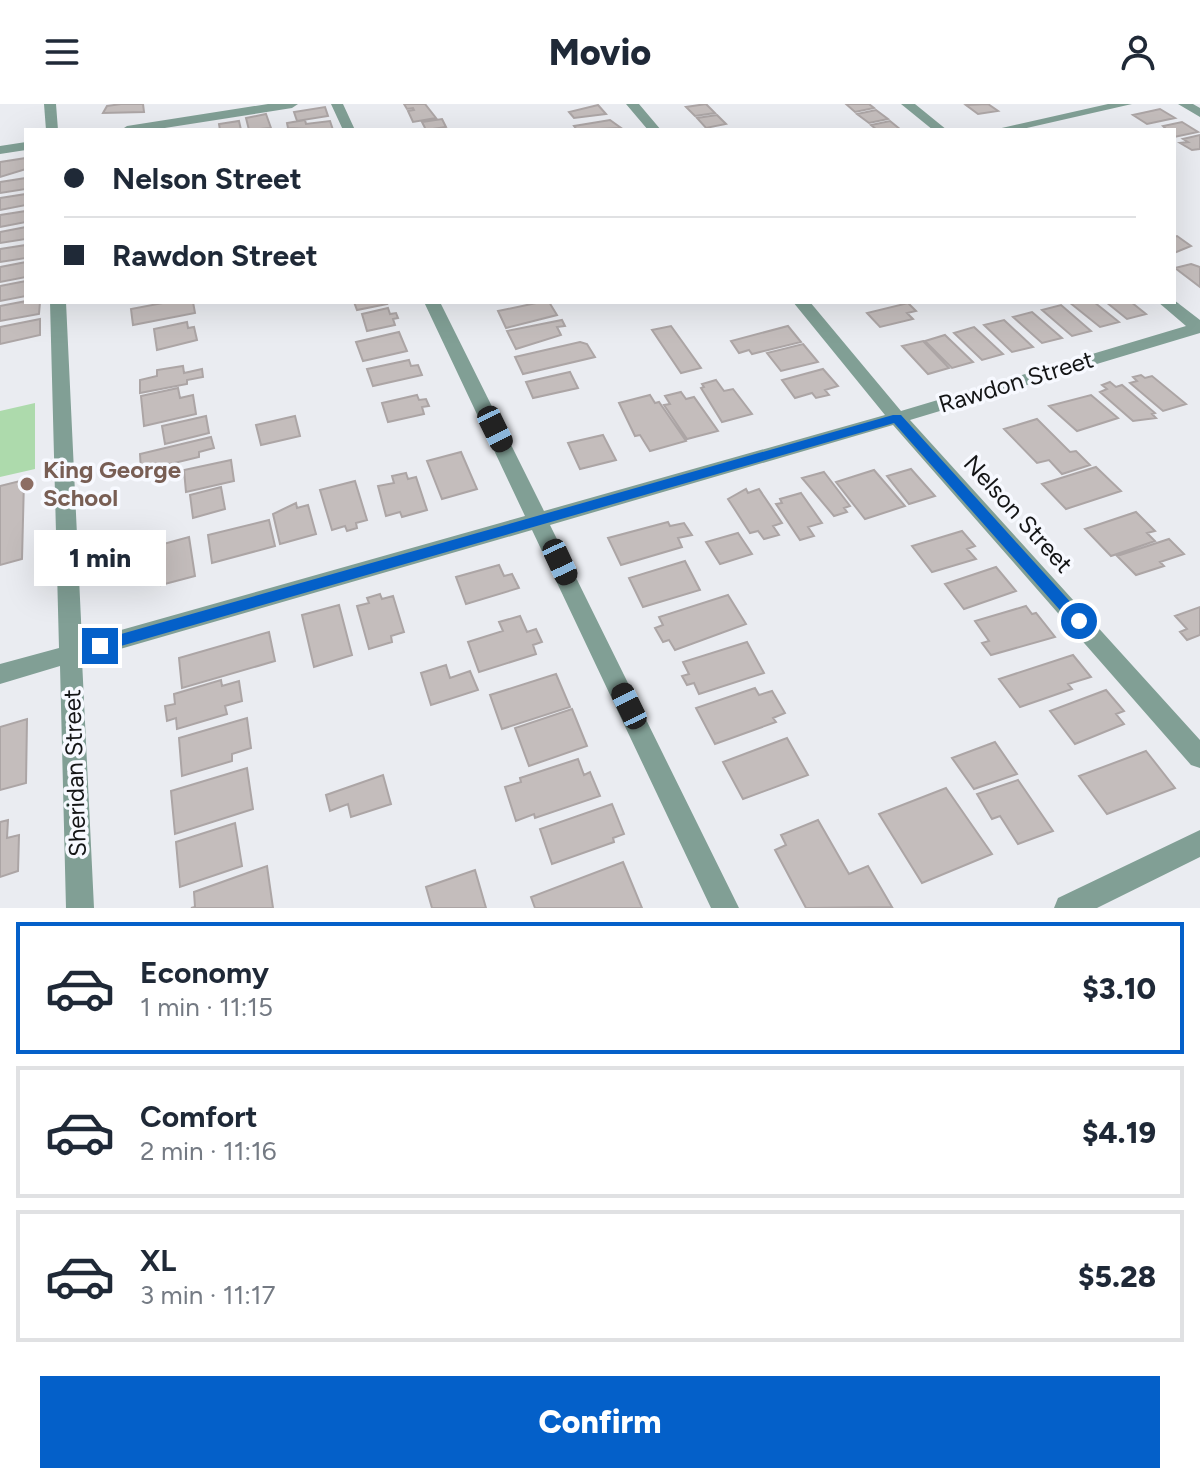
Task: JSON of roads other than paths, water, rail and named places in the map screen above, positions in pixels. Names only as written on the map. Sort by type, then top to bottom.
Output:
[{"type":"street","points":[[50,104],[52,128]]},
{"type":"street","points":[[140,128],[292,104]]},
{"type":"street","points":[[337,104],[348,128]]},
{"type":"street","points":[[632,104],[653,128]]},
{"type":"street","points":[[907,104],[938,128]]},
{"type":"street","points":[[1009,128],[1126,104]]},
{"type":"street","points":[[1184,104],[1200,113]]},
{"type":"street","points":[[0,150],[24,146]]},
{"type":"street","name":"Sheridan Street","points":[[58,304],[80,908]]},
{"type":"street","points":[[433,304],[725,908]]},
{"type":"street","name":"Nelson Street","points":[[803,304],[897,418],[1200,757]]},
{"type":"street","points":[[1169,304],[1200,328]]},
{"type":"street","name":"Rawdon Street","points":[[0,674],[897,418],[1200,328]]},
{"type":"street","points":[[1068,908],[1200,843]]},
{"type":"place","name":"King George School","points":[[27,484]]}]
